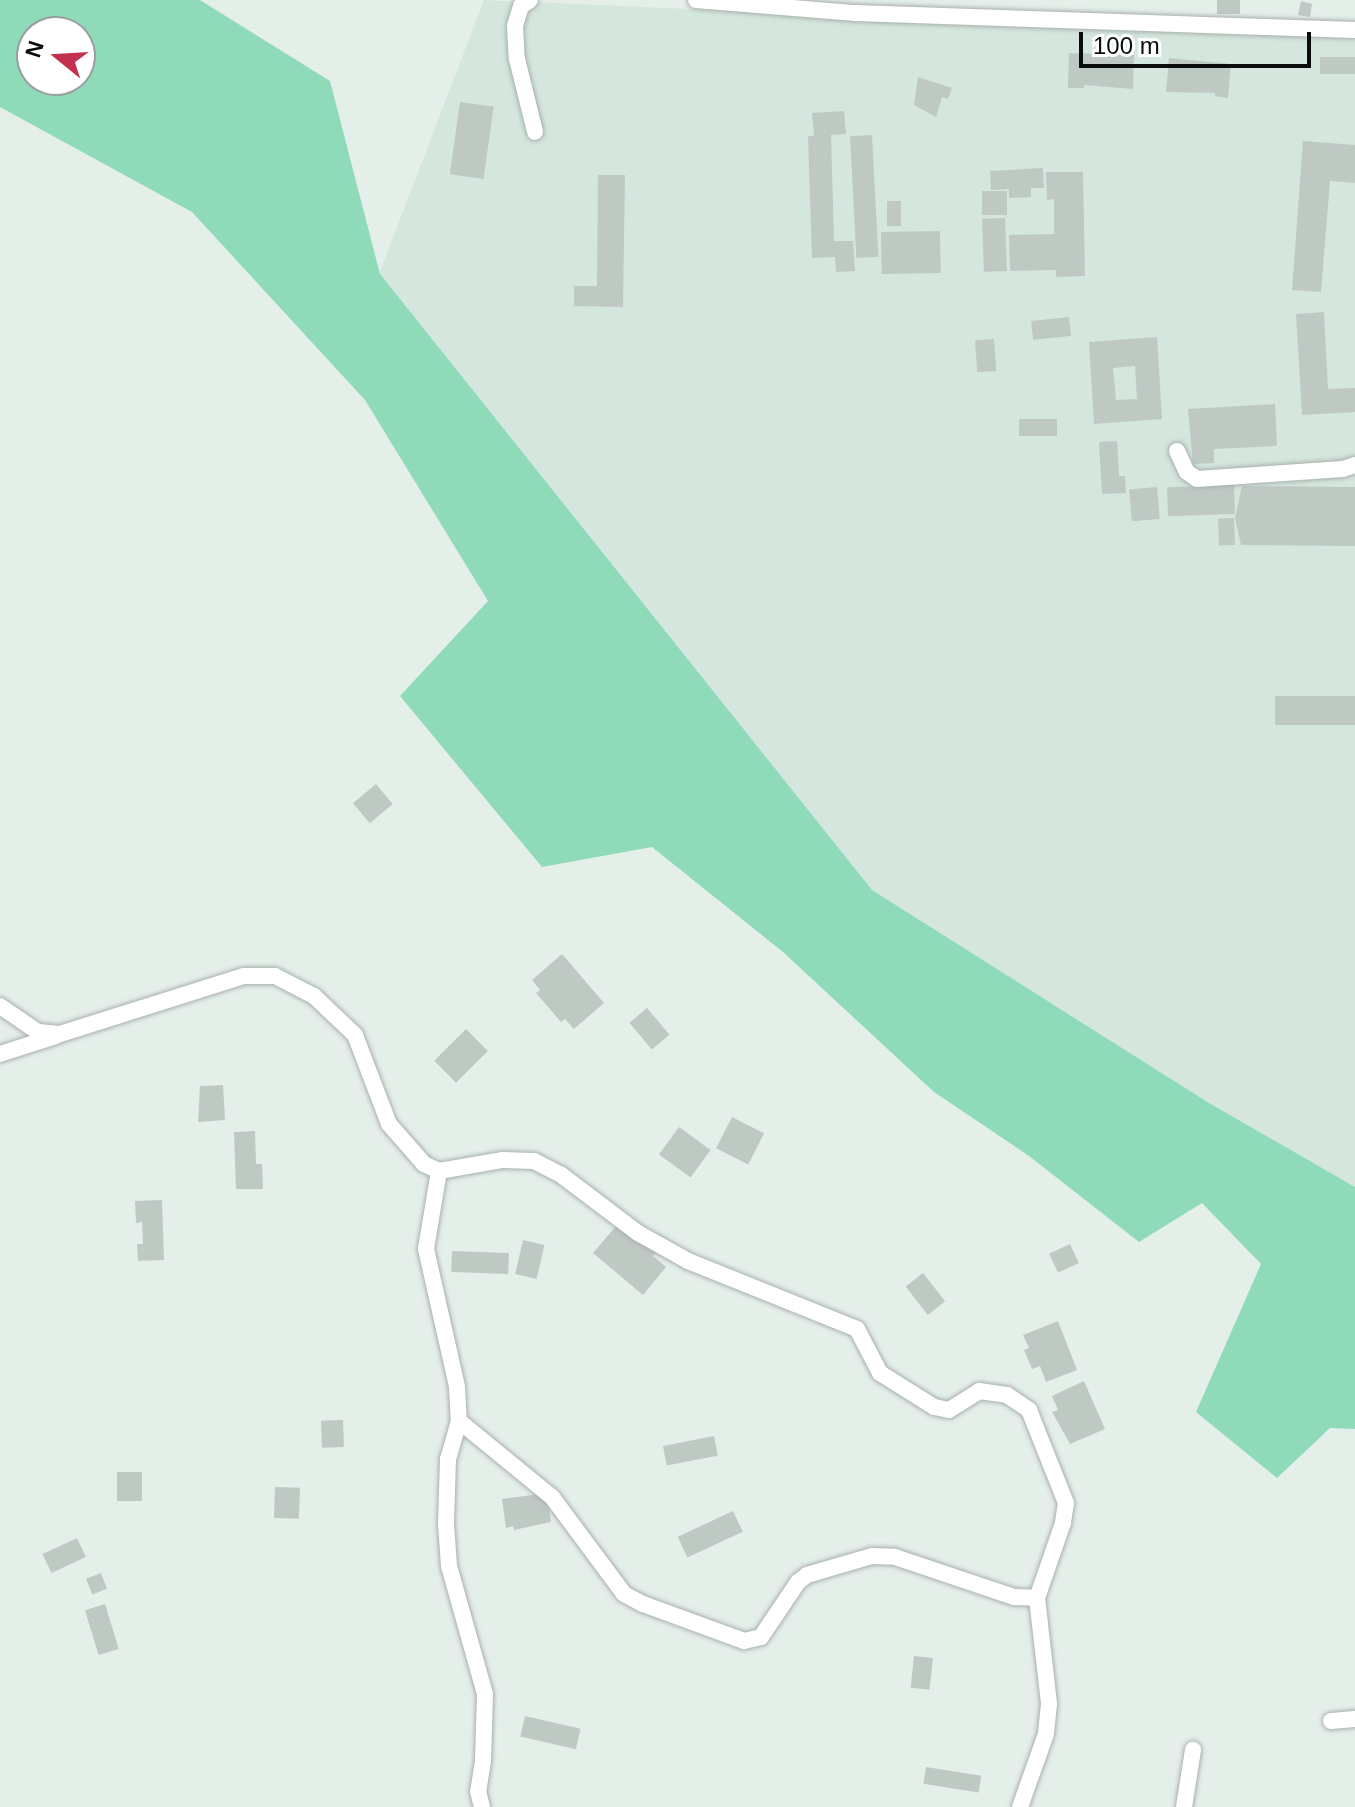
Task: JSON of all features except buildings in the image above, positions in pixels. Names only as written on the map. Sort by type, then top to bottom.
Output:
[{"type":"street","points":[[530,0],[521,6],[515,26],[517,59],[535,132]]},
{"type":"street","points":[[696,0],[948,8],[1355,30]]},
{"type":"street","points":[[1177,451],[1187,472],[1197,479],[1343,469],[1355,465]]},
{"type":"street","points":[[0,1054],[244,976],[275,976],[314,996],[355,1035],[377,1102],[394,1133],[424,1164],[439,1171],[503,1160],[534,1161],[560,1174],[638,1233],[688,1261],[857,1329],[880,1373],[934,1407],[949,1410],[979,1391],[1007,1395],[1029,1410],[1066,1503],[1063,1523],[1037,1598],[1049,1704],[1046,1734],[1020,1807]]},
{"type":"street","points":[[0,1006],[38,1032],[60,1034]]},
{"type":"street","points":[[439,1171],[426,1249],[457,1387],[459,1421],[448,1459],[446,1524],[449,1566],[485,1694],[483,1761],[478,1791],[482,1807]]},
{"type":"street","points":[[459,1421],[552,1497],[624,1594],[744,1641],[761,1637],[798,1582],[807,1575],[872,1556],[895,1557],[1014,1597],[1037,1598]]},
{"type":"street","points":[[1331,1721],[1355,1719]]},
{"type":"street","points":[[1184,1807],[1193,1750]]},
{"type":"shaded area","points":[[484,0],[1355,38],[1355,1187],[1209,1103],[872,890],[379,274]]},
{"type":"green space","points":[[0,0],[200,0],[330,81],[380,274],[872,890],[1209,1103],[1355,1187],[1355,1429],[1330,1428],[1277,1478],[1196,1412],[1261,1264],[1202,1203],[1139,1242],[1029,1156],[934,1092],[783,952],[652,847],[542,867],[400,696],[488,601],[365,400],[192,212],[0,107]]}]
